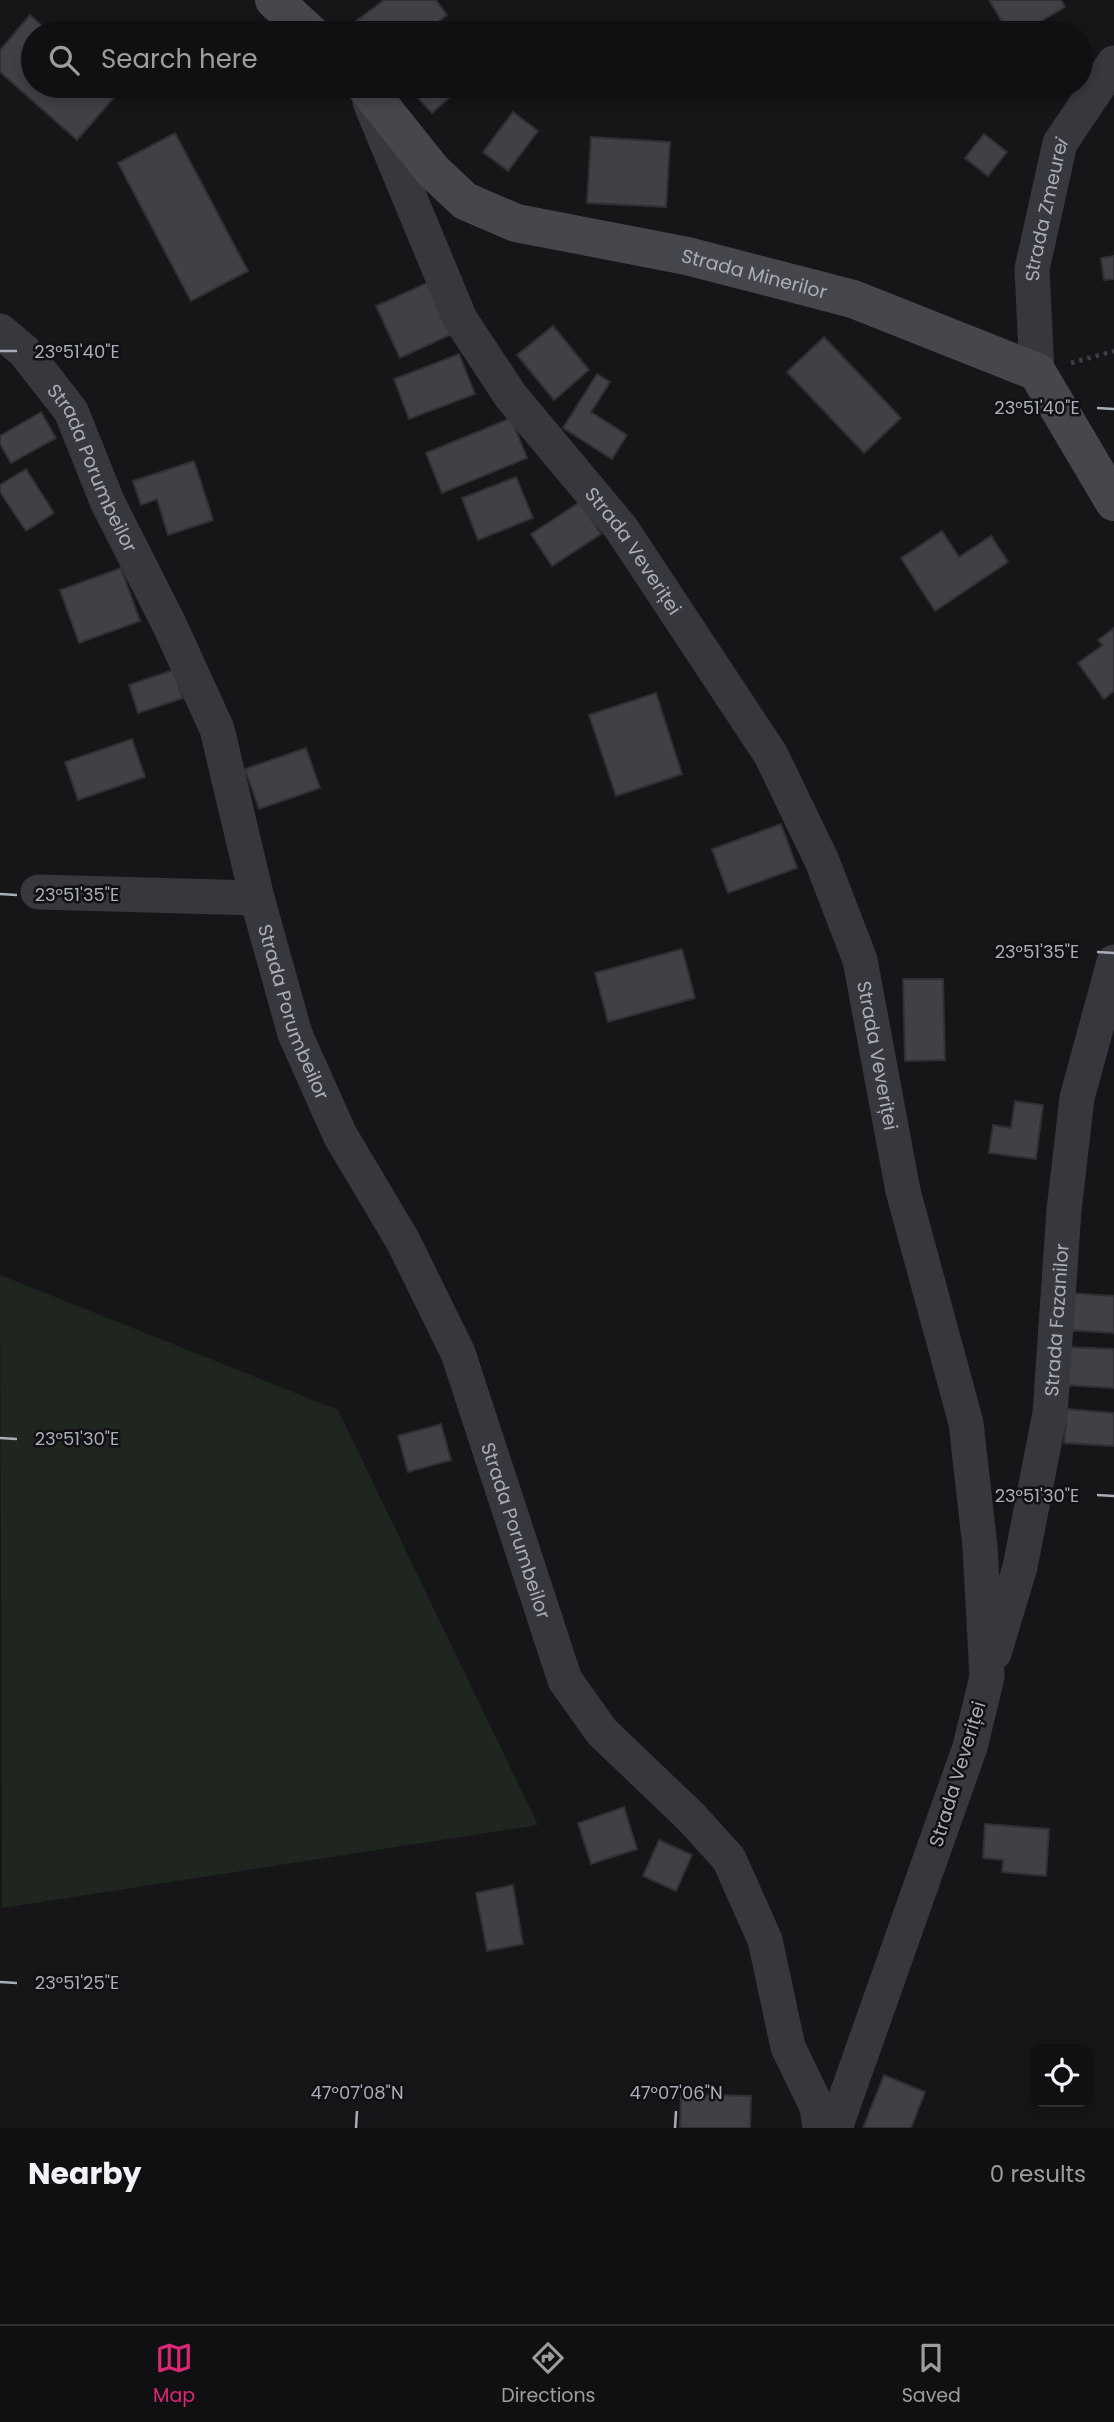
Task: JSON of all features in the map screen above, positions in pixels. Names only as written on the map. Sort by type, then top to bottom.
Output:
[{"type":"main road","points":[[274,0],[297,21]]},
{"type":"main road","name":"Strada Minerilor","points":[[374,98],[441,178],[465,201],[495,215],[530,227],[687,256],[853,299],[1037,372]]},
{"type":"main road","points":[[1037,372],[1114,502]]},
{"type":"street","name":"Strada Zmeurei","points":[[1093,94],[1114,63]]},
{"type":"street","name":"Strada Veveriței","points":[[369,98],[460,320],[510,395],[621,528],[771,755],[822,861],[860,960],[903,1191],[966,1423],[980,1547],[986,1677],[970,1747],[835,2128]]},
{"type":"street","name":"Strada Zmeurei","points":[[1037,372],[1032,269],[1060,143],[1090,98]]},
{"type":"street","name":"Strada Porumbeilor","points":[[0,331],[24,351],[71,411],[107,501],[217,729],[257,898],[295,1034],[340,1135],[403,1241],[458,1353],[565,1680],[602,1732],[691,1817],[729,1859],[765,1940],[788,2047],[817,2107],[820,2128]]},
{"type":"street","name":"Strada Porumbeilor","points":[[38,892],[257,898]]},
{"type":"street","name":"Strada Fazanilor","points":[[986,1677],[1020,1567],[1050,1413],[1064,1210],[1077,1098],[1114,961]]},
{"type":"shaded area","points":[[0,1275],[338,1410],[538,1825],[2,1908]]},
{"type":"building","points":[[384,0],[436,0],[447,15],[439,21],[356,21]]},
{"type":"building","points":[[989,0],[1061,0],[1065,7],[1041,21],[1002,21]]},
{"type":"building","points":[[30,15],[37,21],[25,21]]},
{"type":"building","points":[[21,26],[21,91],[0,72],[0,50]]},
{"type":"building","points":[[29,98],[114,98],[77,140]]},
{"type":"building","points":[[418,98],[449,98],[432,113]]},
{"type":"building","points":[[513,112],[538,131],[508,171],[483,152]]},
{"type":"building","points":[[175,133],[248,271],[191,301],[118,163]]},
{"type":"building","points":[[984,134],[1007,152],[988,176],[965,158]]},
{"type":"building","points":[[591,137],[670,142],[666,207],[587,203]]},
{"type":"building","points":[[1114,256],[1114,279],[1104,280],[1101,258]]},
{"type":"building","points":[[429,282],[452,334],[400,358],[376,306]]},
{"type":"building","points":[[553,326],[589,370],[554,400],[517,355]]},
{"type":"building","points":[[824,337],[901,418],[864,453],[787,372]]},
{"type":"building","points":[[459,354],[475,394],[409,419],[394,379]]},
{"type":"building","points":[[597,374],[610,382],[591,412],[627,435],[612,459],[563,428]]},
{"type":"building","points":[[41,412],[56,438],[11,463],[0,444],[0,436]]},
{"type":"building","points":[[511,418],[527,458],[442,493],[426,453]]},
{"type":"building","points":[[194,461],[213,520],[168,535],[157,499],[141,505],[133,481]]},
{"type":"building","points":[[26,469],[54,513],[26,531],[0,492],[0,485]]},
{"type":"building","points":[[516,477],[533,518],[478,540],[462,498]]},
{"type":"building","points":[[580,502],[601,534],[552,566],[531,534]]},
{"type":"building","points":[[942,531],[959,557],[991,536],[1008,562],[935,611],[901,558]]},
{"type":"building","points":[[121,568],[140,621],[79,643],[60,590]]},
{"type":"building","points":[[1114,628],[1114,691],[1104,699],[1078,663],[1103,645],[1098,640]]},
{"type":"building","points":[[173,670],[183,698],[138,713],[129,685]]},
{"type":"building","points":[[656,693],[682,774],[616,796],[589,715]]},
{"type":"building","points":[[132,739],[145,777],[78,800],[65,762]]},
{"type":"building","points":[[306,748],[320,788],[259,809],[245,769]]},
{"type":"building","points":[[781,824],[797,868],[728,893],[712,849]]},
{"type":"building","points":[[682,949],[695,998],[608,1022],[595,973]]},
{"type":"building","points":[[903,979],[943,979],[945,1060],[905,1061]]},
{"type":"building","points":[[1015,1101],[1043,1105],[1036,1159],[989,1153],[993,1125],[1011,1128]]},
{"type":"building","points":[[1068,1293],[1114,1296],[1114,1333],[1066,1330]]},
{"type":"building","points":[[1067,1347],[1114,1349],[1114,1388],[1065,1385]]},
{"type":"building","points":[[1067,1409],[1114,1413],[1114,1446],[1064,1443]]},
{"type":"building","points":[[441,1424],[451,1460],[408,1472],[398,1436]]},
{"type":"building","points":[[624,1807],[637,1849],[591,1864],[578,1823]]},
{"type":"building","points":[[985,1824],[1049,1829],[1046,1876],[1002,1872],[1003,1860],[983,1858]]},
{"type":"building","points":[[659,1840],[692,1855],[676,1891],[643,1876]]},
{"type":"building","points":[[513,1885],[523,1944],[487,1951],[476,1893]]},
{"type":"building","points":[[884,2075],[925,2092],[911,2128],[863,2128]]},
{"type":"building","points":[[681,2094],[751,2096],[750,2128],[680,2128]]}]
